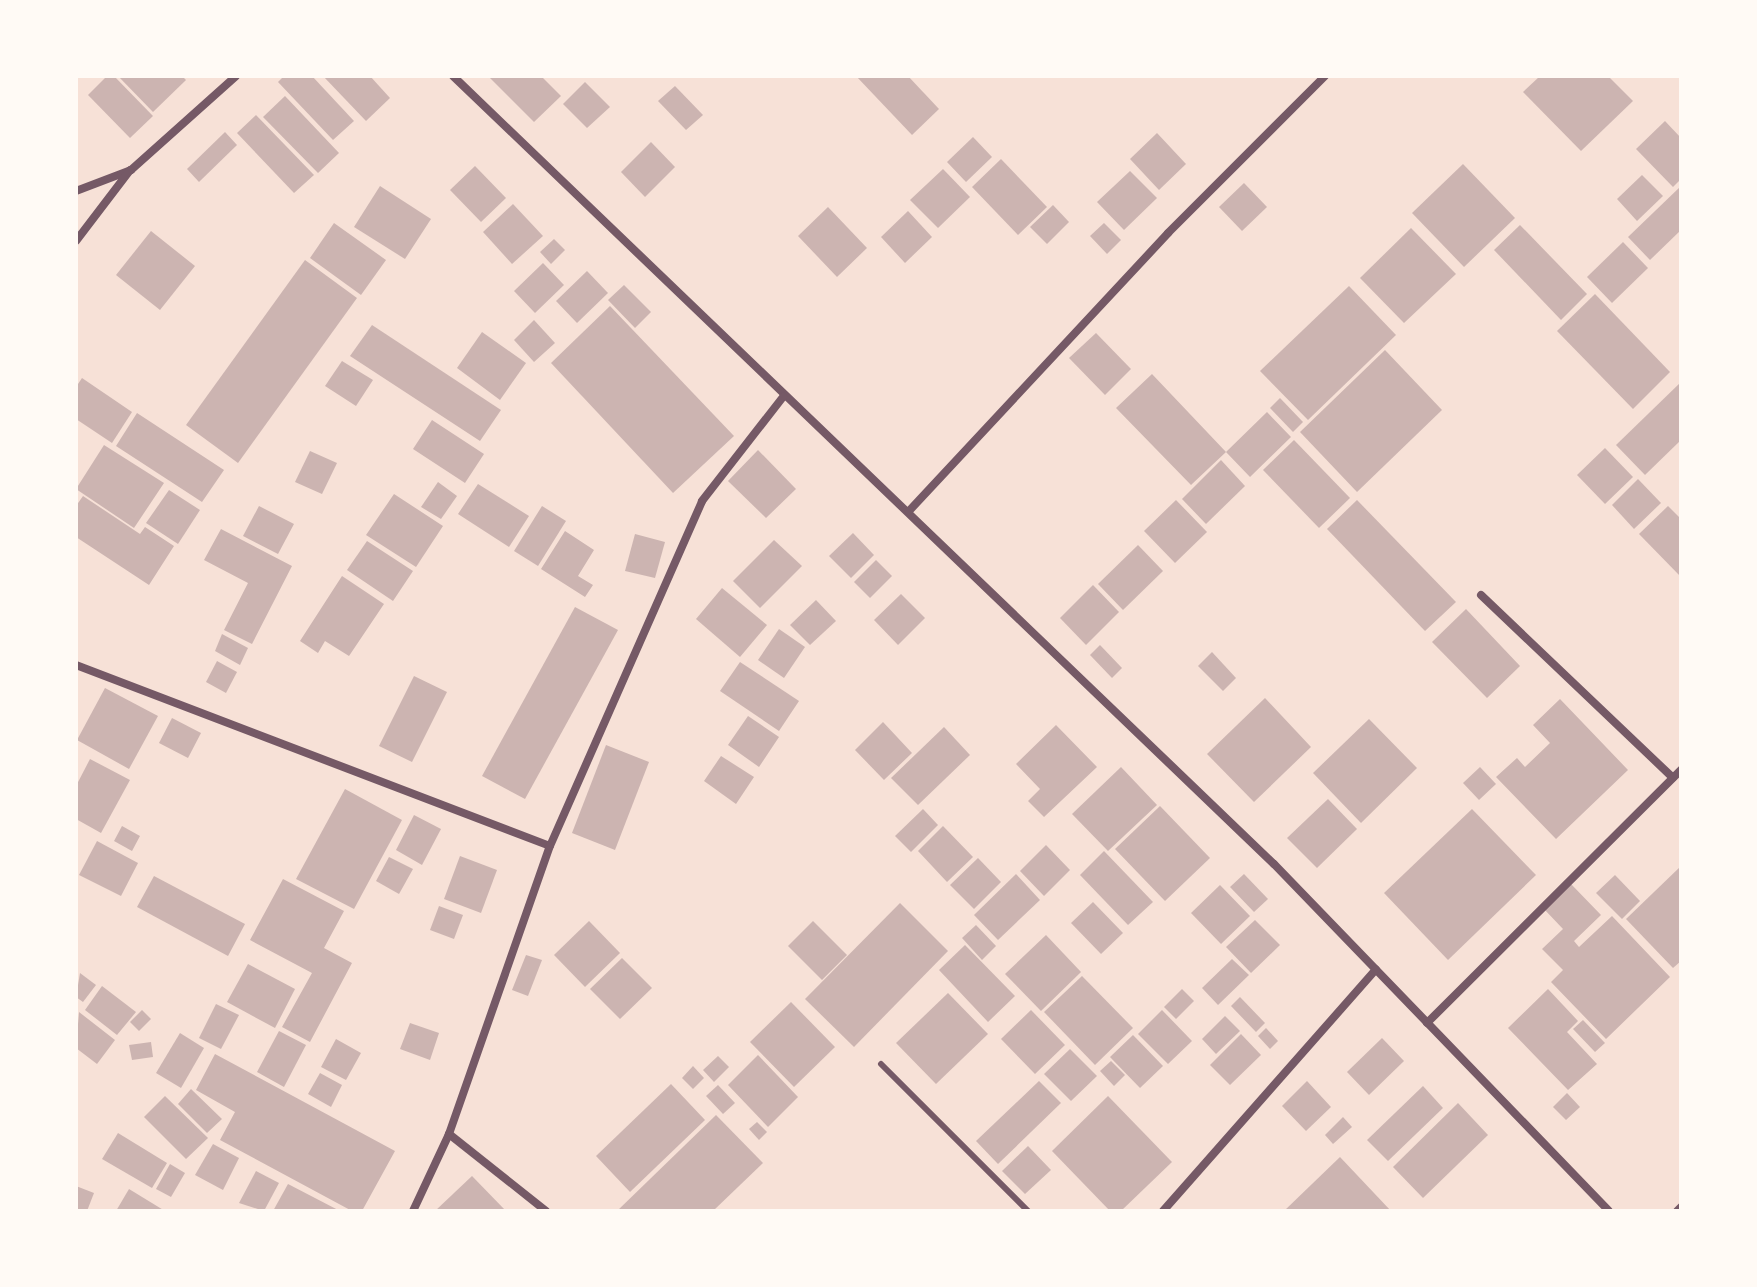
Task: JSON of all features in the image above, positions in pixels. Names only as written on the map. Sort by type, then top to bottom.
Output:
[{"type":"street","points":[[76,241],[131,170],[236,76]]},
{"type":"street","points":[[453,76],[783,397],[909,511],[1376,969],[1609,1211]]},
{"type":"street","points":[[909,511],[1168,233],[1325,76]]},
{"type":"street","points":[[76,191],[131,170]]},
{"type":"street","points":[[413,1211],[449,1134],[550,846],[702,501],[783,397]]},
{"type":"street","points":[[1481,595],[1673,778]]},
{"type":"street","points":[[76,665],[550,846]]},
{"type":"street","points":[[1427,1023],[1681,770]]},
{"type":"street","points":[[1163,1211],[1376,969]]},
{"type":"street","points":[[449,1134],[546,1211]]},
{"type":"lane","points":[[881,1064],[1028,1211]]},
{"type":"building","points":[[107,76],[114,76],[153,116],[130,138],[88,95]]},
{"type":"building","points":[[118,76],[182,76],[186,80],[153,112]]},
{"type":"building","points":[[284,76],[312,76],[354,121],[333,140],[278,82]]},
{"type":"building","points":[[323,76],[370,76],[390,98],[366,121]]},
{"type":"building","points":[[488,76],[541,76],[561,96],[534,122]]},
{"type":"building","points":[[856,76],[908,76],[939,109],[912,135]]},
{"type":"building","points":[[1540,76],[1608,76],[1633,101],[1581,151],[1523,92]]},
{"type":"building","points":[[585,82],[610,107],[587,128],[563,104]]},
{"type":"building","points":[[675,86],[703,115],[686,130],[658,101]]},
{"type":"building","points":[[285,96],[339,153],[318,173],[263,117]]},
{"type":"building","points":[[256,115],[314,175],[294,193],[237,133]]},
{"type":"building","points":[[1665,121],[1681,138],[1681,179],[1673,187],[1636,149]]},
{"type":"building","points":[[225,132],[237,145],[199,182],[187,169]]},
{"type":"building","points":[[1157,133],[1186,164],[1159,190],[1130,159]]},
{"type":"building","points":[[973,137],[992,157],[966,182],[947,162]]},
{"type":"building","points":[[651,142],[675,167],[645,197],[621,172]]},
{"type":"building","points":[[1001,159],[1047,207],[1018,235],[972,187]]},
{"type":"building","points":[[1463,164],[1515,218],[1464,267],[1412,213]]},
{"type":"building","points":[[475,166],[506,198],[481,222],[450,190]]},
{"type":"building","points":[[943,169],[970,197],[938,228],[910,200]]},
{"type":"building","points":[[1130,171],[1157,198],[1124,230],[1097,202]]},
{"type":"building","points":[[1642,175],[1663,196],[1637,221],[1617,199]]},
{"type":"building","points":[[1244,183],[1267,207],[1242,231],[1219,207]]},
{"type":"building","points":[[380,186],[431,219],[405,259],[354,227]]},
{"type":"building","points":[[1681,186],[1681,230],[1650,260],[1628,237]]},
{"type":"building","points":[[513,204],[543,236],[512,264],[483,232]]},
{"type":"building","points":[[1053,205],[1069,222],[1047,244],[1030,227]]},
{"type":"building","points":[[828,207],[867,248],[837,277],[798,236]]},
{"type":"building","points":[[908,211],[932,237],[905,263],[881,237]]},
{"type":"building","points":[[334,223],[386,260],[361,295],[310,258]]},
{"type":"building","points":[[1104,223],[1121,240],[1107,254],[1090,236]]},
{"type":"building","points":[[1520,225],[1587,294],[1561,320],[1494,250]]},
{"type":"building","points":[[1411,228],[1456,274],[1404,323],[1360,278]]},
{"type":"building","points":[[151,231],[195,266],[160,310],[116,275]]},
{"type":"building","points":[[554,239],[565,250],[551,264],[540,252]]},
{"type":"building","points":[[1623,242],[1648,268],[1612,303],[1587,277]]},
{"type":"building","points":[[305,260],[357,298],[238,463],[186,425]]},
{"type":"building","points":[[543,263],[564,285],[535,313],[514,291]]},
{"type":"building","points":[[587,271],[608,293],[577,323],[556,301]]},
{"type":"building","points":[[624,285],[651,312],[635,328],[608,300]]},
{"type":"building","points":[[1349,286],[1396,335],[1308,420],[1260,371]]},
{"type":"building","points":[[1595,294],[1670,372],[1633,409],[1557,331]]},
{"type":"building","points":[[610,306],[734,436],[673,493],[551,363]]},
{"type":"building","points":[[534,320],[555,343],[534,362],[514,340]]},
{"type":"building","points":[[372,325],[501,410],[480,441],[350,356]]},
{"type":"building","points":[[482,332],[526,363],[500,400],[457,368]]},
{"type":"building","points":[[1096,333],[1131,369],[1105,395],[1069,358]]},
{"type":"building","points":[[1385,350],[1442,410],[1357,492],[1300,432]]},
{"type":"building","points":[[342,361],[373,380],[356,406],[325,386]]},
{"type":"building","points":[[1152,374],[1226,452],[1191,485],[1116,408]]},
{"type":"building","points":[[82,378],[132,412],[112,443],[76,419],[76,387]]},
{"type":"building","points":[[1681,382],[1681,440],[1645,475],[1616,445]]},
{"type":"building","points":[[1280,398],[1303,422],[1293,432],[1270,408]]},
{"type":"building","points":[[1267,412],[1291,437],[1250,477],[1226,452]]},
{"type":"building","points":[[137,413],[224,470],[202,502],[116,446]]},
{"type":"building","points":[[432,420],[484,454],[465,483],[413,449]]},
{"type":"building","points":[[1294,440],[1350,498],[1319,528],[1263,470]]},
{"type":"building","points":[[104,445],[164,483],[134,528],[76,489]]},
{"type":"building","points":[[1605,448],[1633,477],[1605,504],[1577,475]]},
{"type":"building","points":[[758,450],[796,489],[766,518],[728,481]]},
{"type":"building","points":[[310,451],[337,463],[322,494],[295,482]]},
{"type":"building","points":[[1221,460],[1245,486],[1206,524],[1182,499]]},
{"type":"building","points":[[1638,479],[1661,503],[1634,529],[1612,505]]},
{"type":"building","points":[[438,482],[457,496],[441,519],[421,507]]},
{"type":"building","points":[[478,484],[529,516],[509,547],[458,514]]},
{"type":"building","points":[[169,490],[200,510],[178,544],[146,523]]},
{"type":"building","points":[[394,494],[443,526],[416,567],[366,535]]},
{"type":"building","points":[[83,496],[140,534],[145,527],[174,546],[149,585],[76,537],[76,506]]},
{"type":"building","points":[[1176,500],[1207,532],[1175,563],[1144,531]]},
{"type":"building","points":[[1357,500],[1456,602],[1425,631],[1327,529]]},
{"type":"building","points":[[259,506],[294,524],[278,554],[243,536]]},
{"type":"building","points":[[542,506],[566,521],[538,566],[514,551]]},
{"type":"building","points":[[1668,506],[1681,519],[1681,577],[1639,534]]},
{"type":"building","points":[[221,529],[292,566],[252,644],[224,630],[248,583],[204,560]]},
{"type":"building","points":[[565,531],[594,550],[578,576],[593,585],[585,597],[541,569]]},
{"type":"building","points":[[853,533],[874,555],[851,578],[829,556]]},
{"type":"building","points":[[635,534],[665,542],[655,578],[625,571]]},
{"type":"building","points":[[774,540],[802,566],[760,608],[733,581]]},
{"type":"building","points":[[367,541],[413,571],[393,601],[347,570]]},
{"type":"building","points":[[1138,545],[1163,571],[1123,610],[1098,584]]},
{"type":"building","points":[[876,560],[892,576],[870,598],[854,582]]},
{"type":"building","points":[[342,576],[384,604],[349,656],[325,641],[318,653],[300,641]]},
{"type":"building","points":[[1093,585],[1119,612],[1086,645],[1060,618]]},
{"type":"building","points":[[722,588],[767,625],[740,657],[696,619]]},
{"type":"building","points":[[901,594],[925,618],[898,645],[874,620]]},
{"type":"building","points":[[816,600],[836,621],[810,645],[790,625]]},
{"type":"building","points":[[575,607],[618,630],[525,799],[482,776]]},
{"type":"building","points":[[1466,609],[1520,666],[1487,698],[1432,642]]},
{"type":"building","points":[[779,629],[805,647],[784,678],[758,660]]},
{"type":"building","points":[[222,634],[248,648],[240,665],[215,651]]},
{"type":"building","points":[[1100,645],[1122,668],[1112,678],[1090,655]]},
{"type":"building","points":[[1212,652],[1236,678],[1223,691],[1198,666]]},
{"type":"building","points":[[217,661],[237,672],[226,693],[206,682]]},
{"type":"building","points":[[740,662],[799,701],[779,731],[720,691]]},
{"type":"building","points":[[414,676],[447,692],[412,762],[379,746]]},
{"type":"building","points":[[105,688],[158,716],[129,769],[77,740]]},
{"type":"building","points":[[1265,698],[1311,747],[1254,802],[1207,754]]},
{"type":"building","points":[[1560,699],[1628,770],[1556,839],[1496,777],[1517,758],[1525,767],[1550,743],[1533,725]]},
{"type":"building","points":[[748,716],[779,737],[759,767],[728,745]]},
{"type":"building","points":[[172,718],[201,733],[188,758],[159,743]]},
{"type":"building","points":[[1369,719],[1417,768],[1361,823],[1313,773]]},
{"type":"building","points":[[883,722],[912,753],[884,780],[855,750]]},
{"type":"building","points":[[1056,725],[1097,767],[1044,817],[1028,801],[1040,789],[1016,764]]},
{"type":"building","points":[[944,727],[970,755],[918,805],[891,778]]},
{"type":"building","points":[[606,745],[649,762],[615,850],[572,833]]},
{"type":"building","points":[[721,756],[754,777],[736,804],[704,781]]},
{"type":"building","points":[[90,759],[130,780],[101,833],[76,819],[76,786]]},
{"type":"building","points":[[1121,767],[1157,805],[1108,851],[1072,814]]},
{"type":"building","points":[[1480,767],[1496,784],[1479,800],[1463,783]]},
{"type":"building","points":[[345,789],[402,820],[354,909],[296,879]]},
{"type":"building","points":[[1328,799],[1357,829],[1317,868],[1287,838]]},
{"type":"building","points":[[1160,806],[1210,858],[1165,901],[1115,849]]},
{"type":"building","points":[[923,809],[938,825],[911,852],[895,836]]},
{"type":"building","points":[[1472,809],[1536,875],[1448,960],[1384,893]]},
{"type":"building","points":[[414,815],[441,829],[422,865],[396,850]]},
{"type":"building","points":[[122,826],[140,836],[132,851],[114,841]]},
{"type":"building","points":[[943,826],[973,857],[947,882],[918,851]]},
{"type":"building","points":[[97,841],[138,863],[121,896],[79,875]]},
{"type":"building","points":[[1046,845],[1070,870],[1044,896],[1020,871]]},
{"type":"building","points":[[1104,851],[1153,902],[1128,925],[1080,875]]},
{"type":"building","points":[[460,856],[497,870],[481,913],[444,899]]},
{"type":"building","points":[[389,857],[413,869],[399,894],[376,881]]},
{"type":"building","points":[[978,858],[1001,882],[974,909],[950,885]]},
{"type":"building","points":[[1681,866],[1681,961],[1673,968],[1626,919]]},
{"type":"building","points":[[1016,874],[1040,900],[998,940],[974,915]]},
{"type":"building","points":[[1244,874],[1268,899],[1254,912],[1230,887]]},
{"type":"building","points":[[1615,875],[1640,901],[1622,919],[1596,893]]},
{"type":"building","points":[[154,876],[245,924],[228,956],[137,907]]},
{"type":"building","points":[[283,879],[344,911],[324,948],[352,963],[310,1042],[282,1027],[312,973],[250,940]]},
{"type":"building","points":[[1571,884],[1601,915],[1574,941],[1579,947],[1612,916],[1670,977],[1606,1039],[1551,982],[1563,970],[1542,949],[1563,929],[1544,909]]},
{"type":"building","points":[[1220,885],[1250,916],[1221,944],[1191,913]]},
{"type":"building","points":[[1093,902],[1123,933],[1101,954],[1071,923]]},
{"type":"building","points":[[900,903],[948,951],[854,1047],[805,999]]},
{"type":"building","points":[[439,906],[463,915],[454,939],[430,930]]},
{"type":"building","points":[[1255,920],[1280,945],[1251,973],[1226,947]]},
{"type":"building","points":[[589,921],[620,953],[585,987],[554,955]]},
{"type":"building","points":[[813,921],[847,955],[822,980],[788,946]]},
{"type":"building","points":[[976,925],[996,946],[982,960],[962,938]]},
{"type":"building","points":[[1046,935],[1081,972],[1041,1011],[1005,974]]},
{"type":"building","points":[[965,945],[1015,996],[988,1022],[939,970]]},
{"type":"building","points":[[526,955],[542,960],[528,996],[512,990]]},
{"type":"building","points":[[622,958],[652,988],[620,1019],[590,989]]},
{"type":"building","points":[[1232,959],[1249,975],[1218,1005],[1202,988]]},
{"type":"building","points":[[248,964],[295,989],[275,1028],[227,1002]]},
{"type":"building","points":[[80,973],[96,985],[83,1002],[76,997]]},
{"type":"building","points":[[1082,976],[1133,1028],[1095,1065],[1044,1012]]},
{"type":"building","points":[[102,986],[136,1012],[117,1035],[85,1010]]},
{"type":"building","points":[[1182,989],[1194,1001],[1176,1019],[1164,1007]]},
{"type":"building","points":[[1548,989],[1578,1021],[1567,1032],[1597,1064],[1568,1090],[1508,1028]]},
{"type":"building","points":[[948,993],[988,1034],[936,1084],[896,1043]]},
{"type":"building","points":[[1240,997],[1265,1023],[1256,1032],[1231,1006]]},
{"type":"building","points":[[791,1002],[835,1047],[794,1087],[750,1042]]},
{"type":"building","points":[[216,1004],[239,1015],[221,1049],[199,1038]]},
{"type":"building","points":[[142,1010],[151,1019],[139,1031],[130,1022]]},
{"type":"building","points":[[1031,1010],[1065,1045],[1035,1074],[1001,1039]]},
{"type":"building","points":[[1162,1010],[1192,1041],[1168,1064],[1138,1034]]},
{"type":"building","points":[[79,1012],[115,1040],[97,1064],[76,1048]]},
{"type":"building","points":[[1225,1016],[1240,1031],[1216,1054],[1202,1039]]},
{"type":"building","points":[[1583,1020],[1605,1043],[1595,1052],[1573,1029]]},
{"type":"building","points":[[410,1023],[439,1033],[430,1060],[400,1049]]},
{"type":"building","points":[[1266,1028],[1278,1041],[1270,1049],[1258,1036]]},
{"type":"building","points":[[279,1031],[306,1045],[284,1087],[257,1072]]},
{"type":"building","points":[[180,1033],[204,1048],[181,1088],[156,1073]]},
{"type":"building","points":[[1241,1034],[1261,1055],[1230,1085],[1210,1065]]},
{"type":"building","points":[[1133,1035],[1163,1066],[1140,1088],[1110,1057]]},
{"type":"building","points":[[1382,1038],[1404,1061],[1369,1095],[1347,1072]]},
{"type":"building","points":[[336,1039],[361,1053],[346,1080],[321,1067]]},
{"type":"building","points":[[151,1042],[153,1057],[132,1060],[129,1045]]},
{"type":"building","points":[[1070,1049],[1097,1076],[1071,1101],[1044,1074]]},
{"type":"building","points":[[215,1054],[395,1151],[362,1211],[352,1211],[220,1140],[235,1112],[196,1090]]},
{"type":"building","points":[[758,1055],[798,1097],[768,1127],[728,1085]]},
{"type":"building","points":[[718,1056],[729,1067],[714,1082],[703,1070]]},
{"type":"building","points":[[1111,1061],[1125,1075],[1114,1086],[1100,1071]]},
{"type":"building","points":[[693,1066],[704,1078],[693,1089],[682,1078]]},
{"type":"building","points":[[320,1073],[342,1085],[331,1107],[308,1094]]},
{"type":"building","points":[[1039,1081],[1061,1103],[998,1164],[976,1141]]},
{"type":"building","points":[[1307,1081],[1331,1107],[1306,1131],[1282,1106]]},
{"type":"building","points":[[671,1084],[705,1120],[630,1192],[596,1156]]},
{"type":"building","points":[[718,1085],[735,1103],[723,1114],[706,1096]]},
{"type":"building","points":[[1423,1086],[1443,1108],[1388,1161],[1367,1140]]},
{"type":"building","points":[[191,1089],[222,1119],[207,1133],[178,1104]]},
{"type":"building","points":[[1567,1093],[1580,1107],[1566,1120],[1553,1107]]},
{"type":"building","points":[[165,1096],[208,1138],[186,1159],[144,1117]]},
{"type":"building","points":[[1108,1096],[1172,1162],[1121,1211],[1110,1211],[1052,1151]]},
{"type":"building","points":[[1458,1103],[1488,1135],[1423,1198],[1393,1167]]},
{"type":"building","points":[[716,1115],[763,1163],[713,1211],[617,1211]]},
{"type":"building","points":[[1343,1117],[1352,1127],[1333,1144],[1325,1135]]},
{"type":"building","points":[[757,1122],[767,1132],[759,1140],[749,1129]]},
{"type":"building","points":[[118,1133],[167,1163],[152,1188],[102,1159]]},
{"type":"building","points":[[213,1144],[239,1158],[223,1190],[195,1175]]},
{"type":"building","points":[[1028,1146],[1051,1170],[1025,1194],[1002,1171]]},
{"type":"building","points":[[1340,1157],[1391,1211],[1284,1211]]},
{"type":"building","points":[[170,1164],[185,1173],[171,1197],[156,1189]]},
{"type":"building","points":[[256,1171],[279,1183],[264,1211],[239,1203]]},
{"type":"building","points":[[472,1176],[506,1211],[435,1211]]},
{"type":"building","points":[[288,1184],[340,1211],[273,1211]]},
{"type":"building","points":[[76,1186],[94,1193],[87,1211],[76,1211]]},
{"type":"building","points":[[129,1189],[165,1211],[116,1211]]}]
